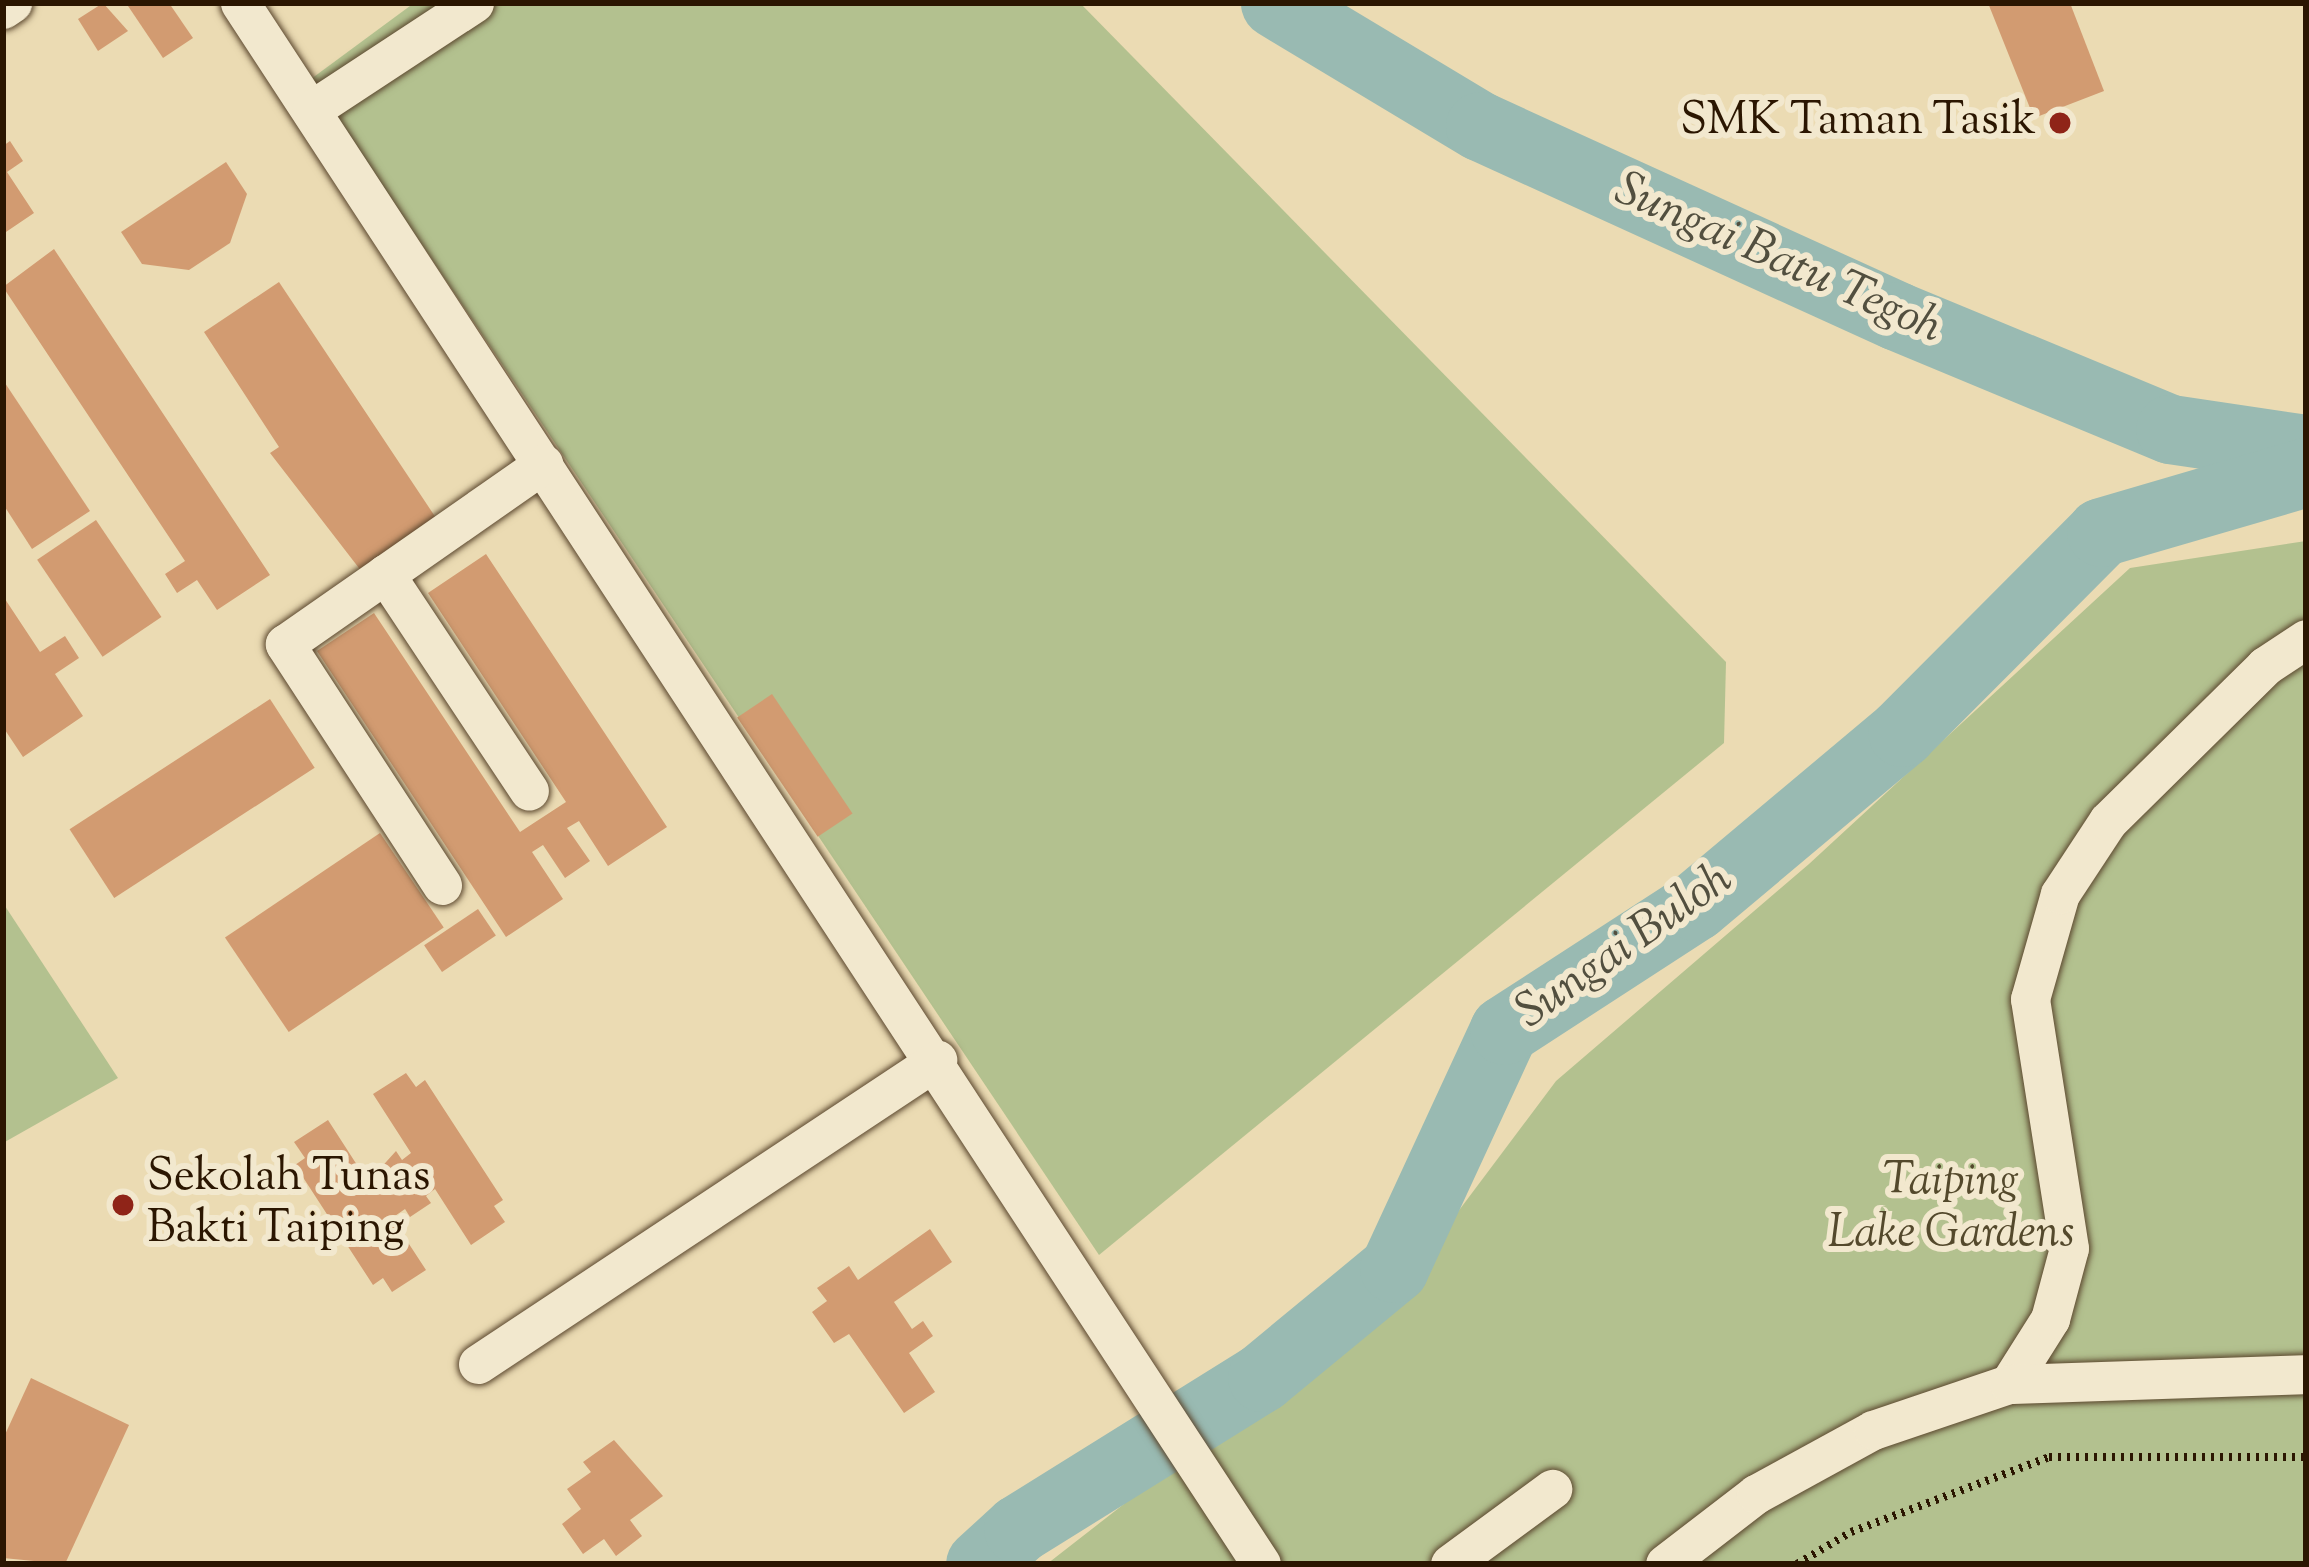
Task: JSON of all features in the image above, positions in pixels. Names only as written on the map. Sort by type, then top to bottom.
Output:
[{"type":"street","points":[[3,9],[12,3]]},
{"type":"street","points":[[240,3],[1129,1351],[1262,1564]]},
{"type":"street","points":[[311,110],[475,3]]},
{"type":"street","points":[[442,885],[286,644],[543,464]]},
{"type":"street","points":[[385,574],[529,790]]},
{"type":"street","points":[[2008,1384],[2050,1319],[2069,1248],[2030,999],[2060,894],[2108,820],[2265,666],[2306,639]]},
{"type":"street","points":[[478,1364],[937,1060]]},
{"type":"street","points":[[1665,1564],[1756,1494],[1873,1430],[2008,1384],[2306,1374]]},
{"type":"street","points":[[1450,1564],[1552,1490]]},
{"type":"path","points":[[1797,1564],[1851,1532],[2049,1457],[2306,1457]]},
{"type":"green space","points":[[414,3],[1080,3],[1726,662],[1724,743],[1099,1255],[311,79]]},
{"type":"green space","name":"Taiping Lake Gardens","points":[[2306,541],[2306,1564],[1047,1564],[1400,1289],[1556,1081],[1809,864],[2130,568]]},
{"type":"green space","points":[[3,903],[118,1078],[3,1143]]},
{"type":"building","points":[[103,3],[128,31],[98,51],[78,19]]},
{"type":"building","points":[[126,3],[169,3],[193,38],[163,58]]},
{"type":"building","points":[[1988,3],[2070,3],[2104,91],[2034,118]]},
{"type":"building","points":[[10,141],[23,161],[7,172],[34,213],[3,234],[3,146]]},
{"type":"building","points":[[226,162],[247,194],[230,243],[189,270],[142,264],[121,232]]},
{"type":"building","points":[[54,249],[270,575],[217,610],[197,580],[177,593],[165,574],[185,561],[3,287]]},
{"type":"building","points":[[279,282],[438,521],[362,572],[270,453],[279,447],[204,332]]},
{"type":"building","points":[[3,380],[90,511],[32,549],[3,504]]},
{"type":"building","points":[[96,520],[161,617],[103,657],[37,560]]},
{"type":"building","points":[[486,554],[667,827],[608,866],[579,821],[567,828],[590,861],[565,878],[543,845],[532,852],[563,899],[506,937],[317,651],[374,613],[520,832],[566,802],[428,593]]},
{"type":"building","points":[[3,596],[40,652],[65,636],[79,658],[55,674],[83,716],[23,757],[3,727]]},
{"type":"building","points":[[772,694],[853,813],[818,837],[737,717]]},
{"type":"building","points":[[270,699],[315,768],[114,898],[70,829]]},
{"type":"building","points":[[380,833],[444,928],[289,1032],[225,938]]},
{"type":"building","points":[[478,909],[496,936],[442,972],[424,945]]},
{"type":"building","points":[[406,1073],[416,1087],[425,1080],[503,1200],[494,1206],[505,1222],[471,1245],[435,1189],[426,1196],[431,1203],[410,1217],[405,1209],[392,1218],[426,1270],[392,1292],[383,1278],[373,1285],[295,1165],[305,1158],[294,1142],[328,1120],[368,1182],[396,1151],[402,1160],[411,1153],[373,1094]]},
{"type":"building","points":[[930,1229],[952,1262],[894,1302],[912,1329],[923,1321],[933,1336],[909,1353],[935,1392],[904,1413],[849,1334],[834,1343],[812,1312],[827,1301],[817,1288],[849,1266],[858,1280]]},
{"type":"building","points":[[31,1378],[129,1425],[65,1564],[3,1558],[3,1439]]},
{"type":"building","points":[[614,1440],[663,1496],[630,1520],[642,1536],[616,1556],[604,1539],[583,1554],[562,1524],[581,1509],[567,1489],[591,1472],[583,1462]]},
{"type":"waterway","name":"Sungai Batu Tegoh","points":[[1275,3],[1480,126],[1897,316],[2170,429],[2306,449]]},
{"type":"waterway","name":"Sungai Buloh","points":[[980,1564],[1018,1529],[1262,1377],[1394,1268],[1504,1030],[1695,906],[1902,732],[2101,532],[2306,472]]},
{"type":"place","name":"SMK Taman Tasik","points":[[2060,123]]},
{"type":"place","name":"Sekolah Tunas Bakti Taiping","points":[[123,1205]]}]
